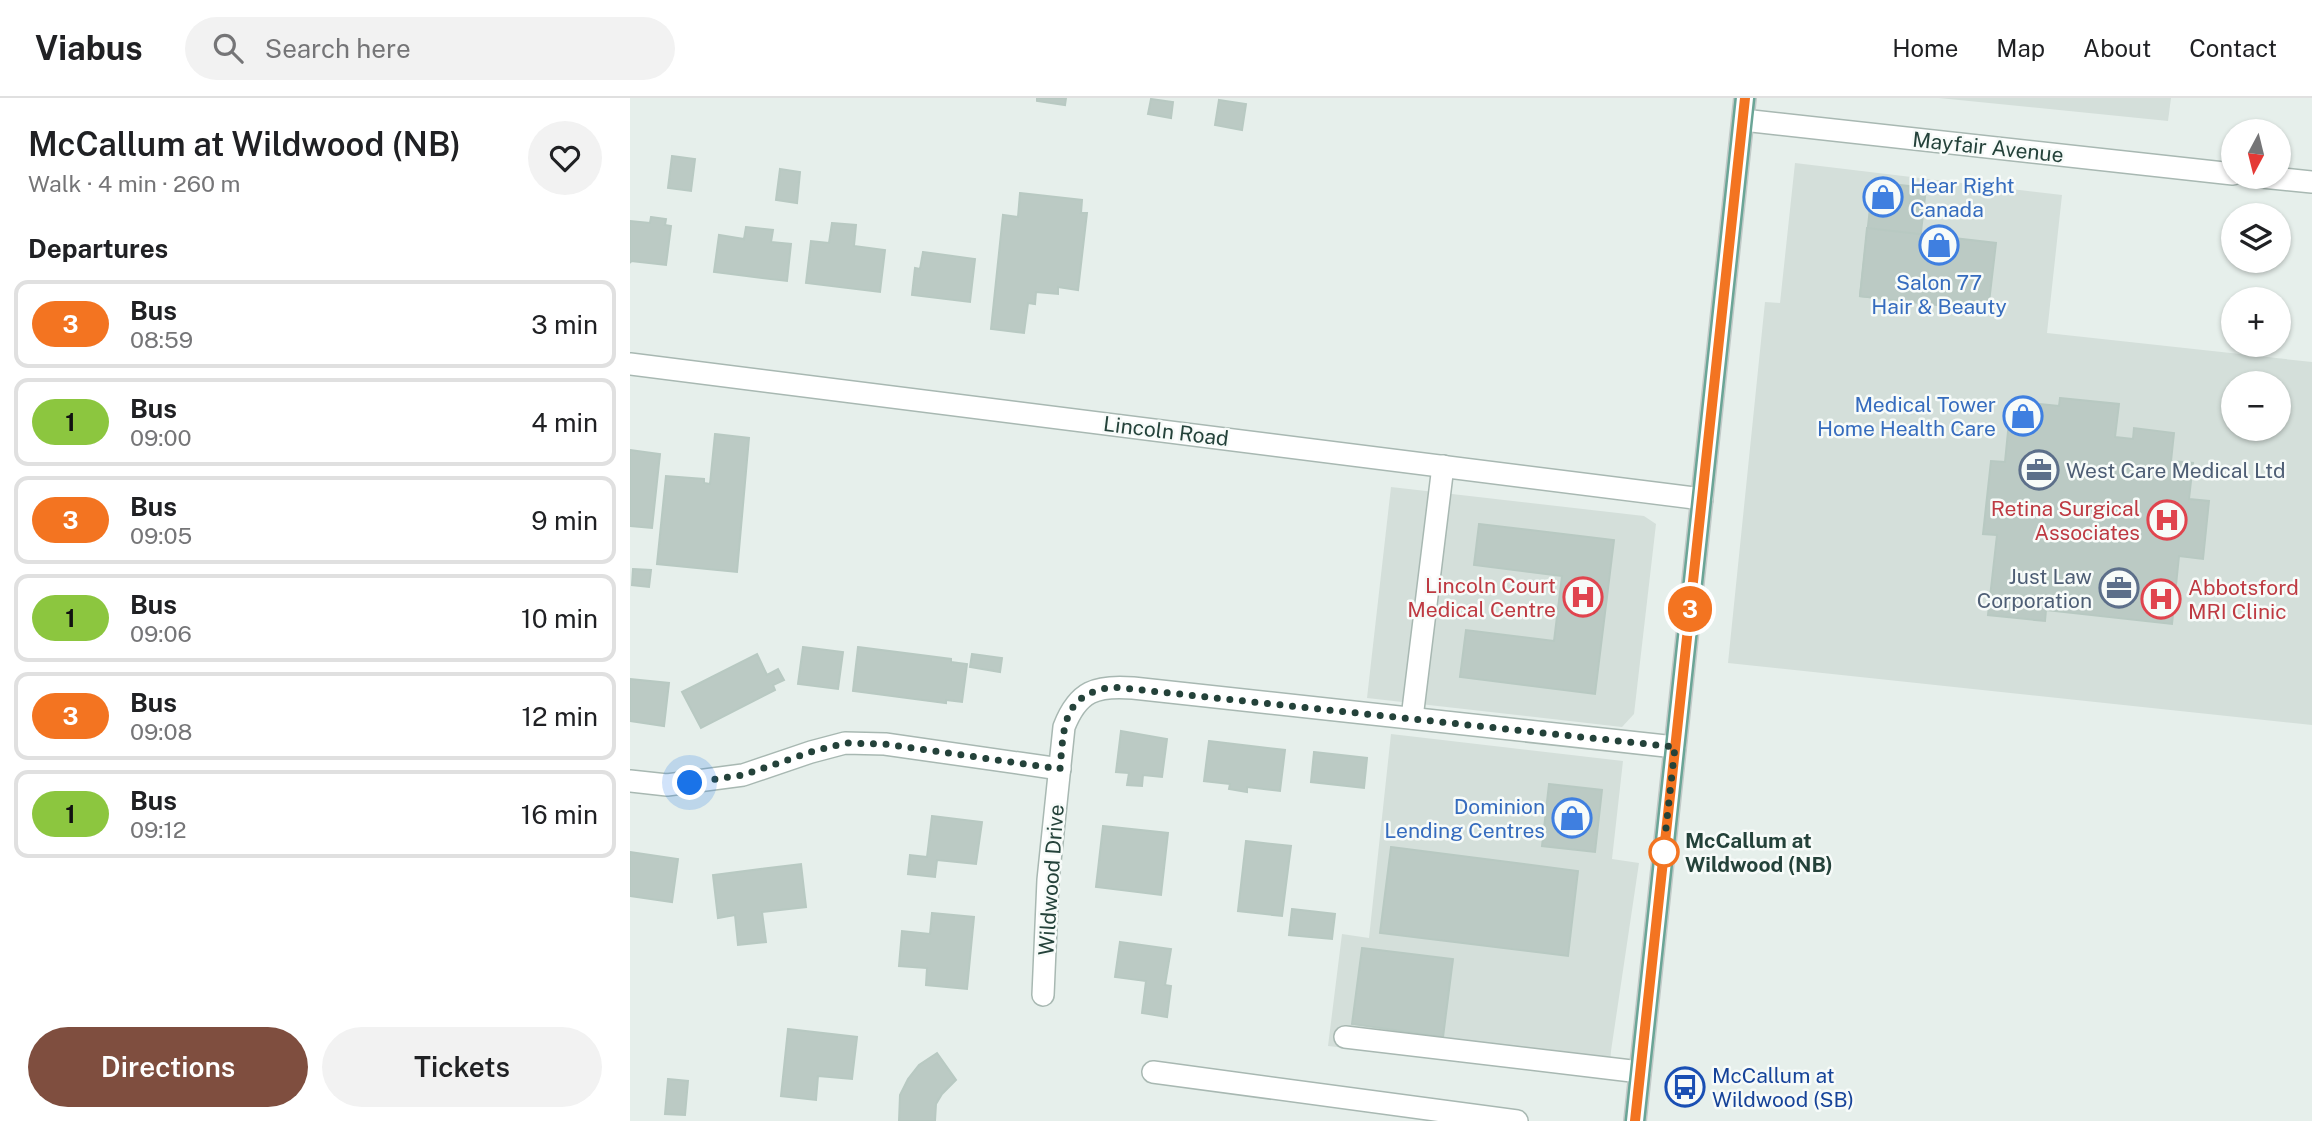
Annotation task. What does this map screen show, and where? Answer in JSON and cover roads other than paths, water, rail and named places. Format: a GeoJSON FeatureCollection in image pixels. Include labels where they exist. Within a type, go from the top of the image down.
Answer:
{"type":"FeatureCollection","features":[{"type":"Feature","properties":{"kind":"main road"},"geometry":{"type":"LineString","coordinates":[[1635,1121],[1745,98]]}},
{"type":"Feature","properties":{"kind":"street","name":"Mayfair Avenue"},"geometry":{"type":"LineString","coordinates":[[1743,120],[2221,173]]}},
{"type":"Feature","properties":{"kind":"street"},"geometry":{"type":"LineString","coordinates":[[2291,180],[2312,182]]}},
{"type":"Feature","properties":{"kind":"street","name":"Lincoln Road"},"geometry":{"type":"LineString","coordinates":[[630,364],[1702,499]]}},
{"type":"Feature","properties":{"kind":"street"},"geometry":{"type":"LineString","coordinates":[[1412,718],[1443,466]]}},
{"type":"Feature","properties":{"kind":"street","name":"Wildwood Drive"},"geometry":{"type":"LineString","coordinates":[[1043,995],[1048,880],[1064,727],[1071,709],[1086,693],[1123,687],[1675,747]]}},
{"type":"Feature","properties":{"kind":"street"},"geometry":{"type":"LineString","coordinates":[[630,781],[667,785],[723,779],[845,743],[885,744],[1060,769]]}},
{"type":"Feature","properties":{"kind":"street"},"geometry":{"type":"LineString","coordinates":[[1345,1037],[1640,1072]]}},
{"type":"Feature","properties":{"kind":"street"},"geometry":{"type":"LineString","coordinates":[[1153,1072],[1517,1121]]}},
{"type":"Feature","properties":{"kind":"place","name":"Hear Right Canada"},"geometry":{"type":"Point","coordinates":[1883,197]}},
{"type":"Feature","properties":{"kind":"place","name":"Salon 77 Hair & Beauty"},"geometry":{"type":"Point","coordinates":[1939,245]}},
{"type":"Feature","properties":{"kind":"place","name":"Medical Tower Home Health Care"},"geometry":{"type":"Point","coordinates":[2023,416]}},
{"type":"Feature","properties":{"kind":"place","name":"West Care Medical Ltd"},"geometry":{"type":"Point","coordinates":[2039,470]}},
{"type":"Feature","properties":{"kind":"place","name":"Retina Surgical Associates"},"geometry":{"type":"Point","coordinates":[2167,520]}},
{"type":"Feature","properties":{"kind":"place","name":"Just Law Corporation"},"geometry":{"type":"Point","coordinates":[2119,588]}},
{"type":"Feature","properties":{"kind":"place","name":"Lincoln Court Medical Centre"},"geometry":{"type":"Point","coordinates":[1583,597]}},
{"type":"Feature","properties":{"kind":"place","name":"Abbotsford MRI Clinic"},"geometry":{"type":"Point","coordinates":[2161,599]}},
{"type":"Feature","properties":{"kind":"place","name":"Dominion Lending Centres"},"geometry":{"type":"Point","coordinates":[1572,818]}},
{"type":"Feature","properties":{"kind":"place","name":"McCallum at Wildwood (NB)"},"geometry":{"type":"Point","coordinates":[1664,852]}},
{"type":"Feature","properties":{"kind":"place","name":"McCallum at Wildwood (SB)"},"geometry":{"type":"Point","coordinates":[1685,1087]}}]}
